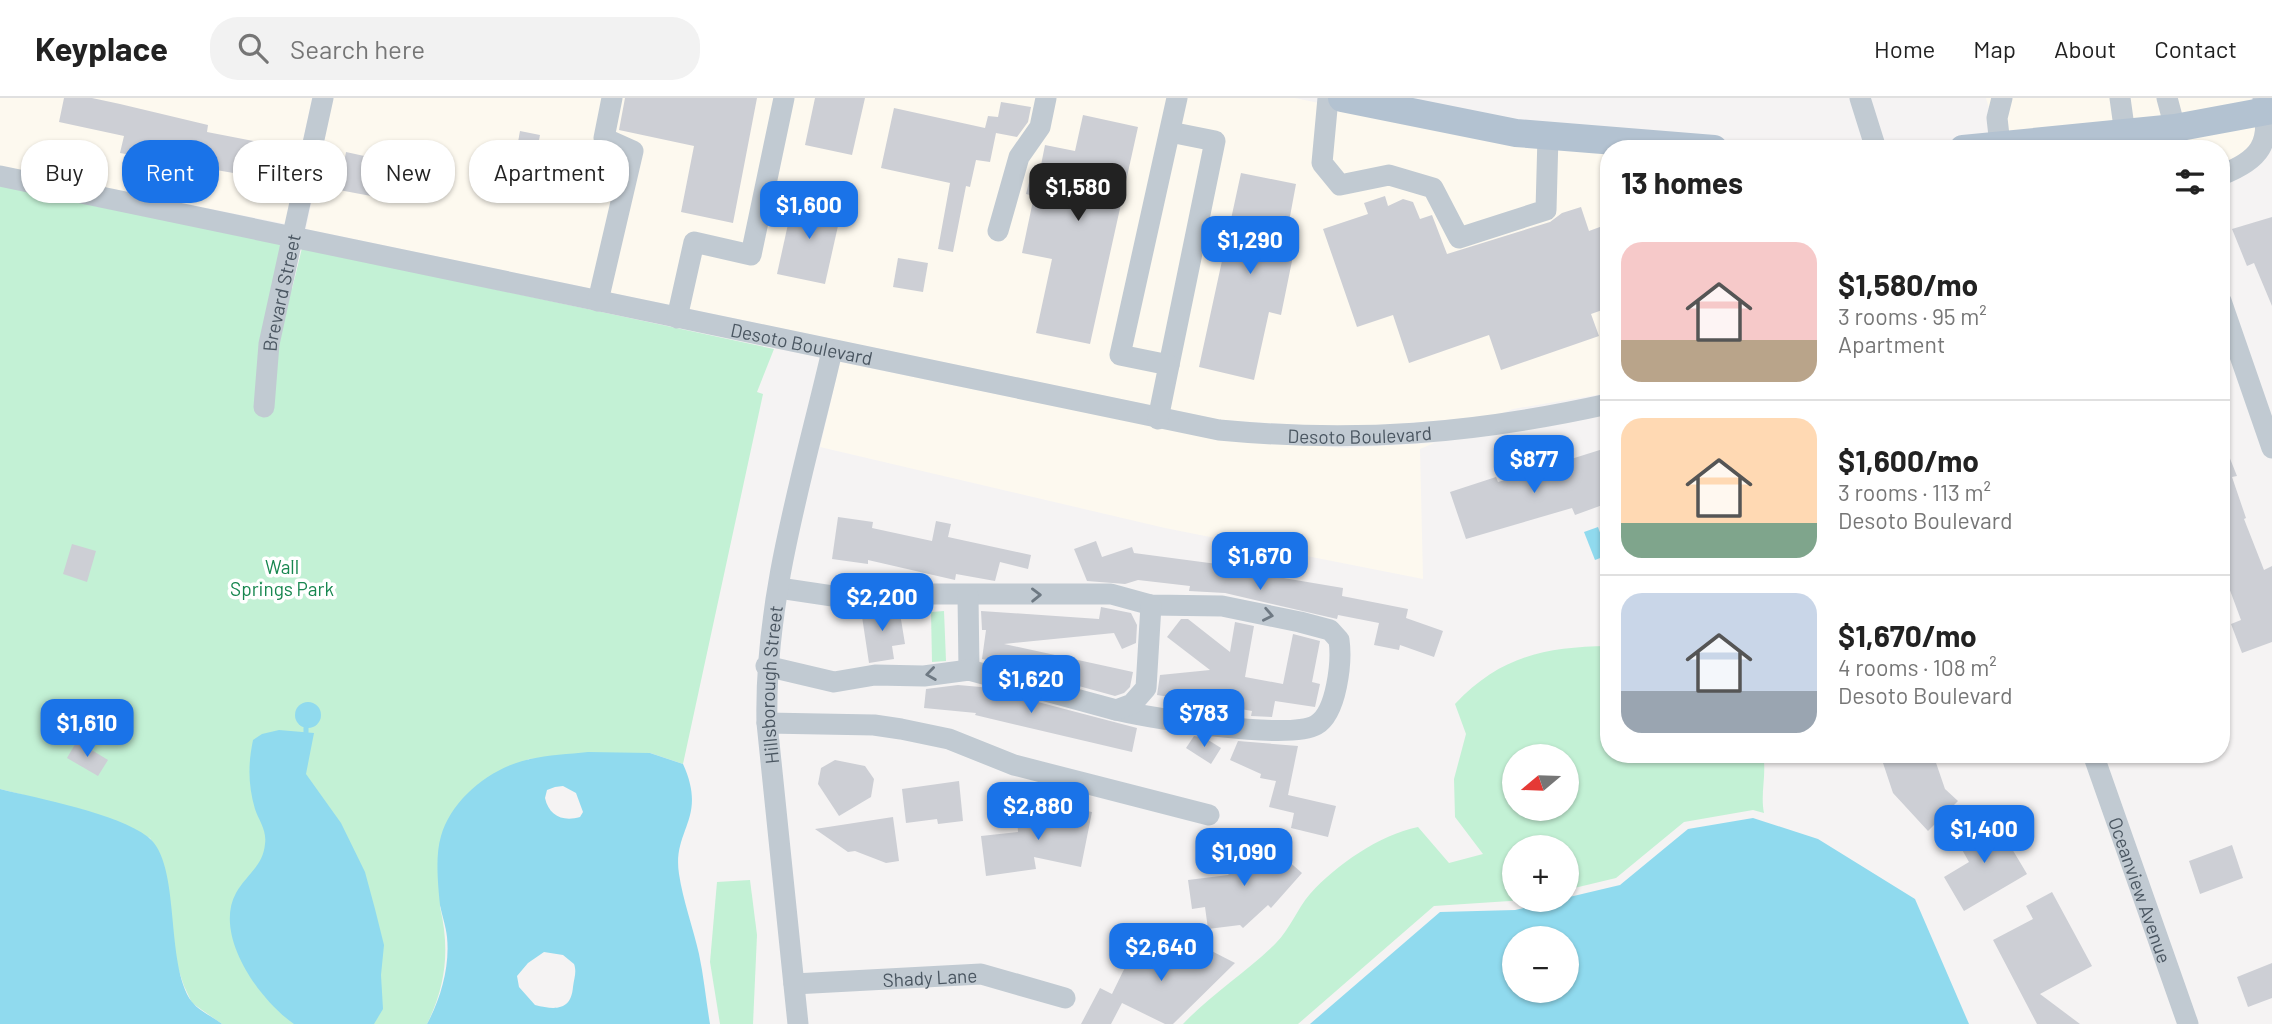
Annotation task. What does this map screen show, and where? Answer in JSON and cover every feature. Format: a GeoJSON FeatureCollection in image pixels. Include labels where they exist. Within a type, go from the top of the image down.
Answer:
{"type":"FeatureCollection","features":[{"type":"Feature","properties":{"kind":"main road"},"geometry":{"type":"LineString","coordinates":[[1342,98],[1468,124],[1600,141]]}},
{"type":"Feature","properties":{"kind":"main road"},"geometry":{"type":"LineString","coordinates":[[2057,140],[2175,128],[2267,106]]}},
{"type":"Feature","properties":{"kind":"street","name":"Brevard Street"},"geometry":{"type":"LineString","coordinates":[[264,407],[269,344],[323,98]]}},
{"type":"Feature","properties":{"kind":"street"},"geometry":{"type":"LineString","coordinates":[[598,301],[633,151],[604,138],[612,98]]}},
{"type":"Feature","properties":{"kind":"street"},"geometry":{"type":"LineString","coordinates":[[677,318],[694,242],[751,255],[784,98]]}},
{"type":"Feature","properties":{"kind":"street"},"geometry":{"type":"LineString","coordinates":[[998,231],[1019,157],[1040,127],[1046,98]]}},
{"type":"Feature","properties":{"kind":"street"},"geometry":{"type":"LineString","coordinates":[[1169,365],[1120,355],[1177,98]]}},
{"type":"Feature","properties":{"kind":"street"},"geometry":{"type":"LineString","coordinates":[[1328,98],[1322,163],[1340,185],[1388,174],[1433,188],[1459,238],[1546,210],[1548,136]]}},
{"type":"Feature","properties":{"kind":"street"},"geometry":{"type":"LineString","coordinates":[[1860,98],[1873,140]]}},
{"type":"Feature","properties":{"kind":"street"},"geometry":{"type":"LineString","coordinates":[[1999,140],[1997,118],[2002,98]]}},
{"type":"Feature","properties":{"kind":"street"},"geometry":{"type":"LineString","coordinates":[[2120,98],[2125,134]]}},
{"type":"Feature","properties":{"kind":"street"},"geometry":{"type":"LineString","coordinates":[[2167,98],[2175,128]]}},
{"type":"Feature","properties":{"kind":"street"},"geometry":{"type":"LineString","coordinates":[[2230,171],[2257,158],[2265,149],[2267,106]]}},
{"type":"Feature","properties":{"kind":"street"},"geometry":{"type":"LineString","coordinates":[[1158,419],[1215,141],[1170,132]]}},
{"type":"Feature","properties":{"kind":"street","name":"Desoto Boulevard"},"geometry":{"type":"LineString","coordinates":[[0,176],[1219,430],[1346,438],[1477,429],[1600,406]]}},
{"type":"Feature","properties":{"kind":"street"},"geometry":{"type":"LineString","coordinates":[[2230,327],[2272,448]]}},
{"type":"Feature","properties":{"kind":"street","name":"Hillsborough Street"},"geometry":{"type":"LineString","coordinates":[[798,1024],[767,723],[766,666],[779,588],[832,351]]}},
{"type":"Feature","properties":{"kind":"street"},"geometry":{"type":"LineString","coordinates":[[766,666],[834,682],[875,675],[924,676],[969,670],[1116,710],[1231,727],[1303,730],[1319,723],[1329,707],[1340,671],[1339,640],[1330,630],[1222,606],[1152,604],[1111,594],[902,594],[846,598],[779,588]]}},
{"type":"Feature","properties":{"kind":"street"},"geometry":{"type":"LineString","coordinates":[[968,596],[969,670]]}},
{"type":"Feature","properties":{"kind":"street"},"geometry":{"type":"LineString","coordinates":[[1116,710],[1141,698],[1146,688],[1152,604]]}},
{"type":"Feature","properties":{"kind":"street"},"geometry":{"type":"LineString","coordinates":[[767,723],[874,725],[949,739],[1014,765],[1209,816]]}},
{"type":"Feature","properties":{"kind":"street","name":"Oceanview Avenue"},"geometry":{"type":"LineString","coordinates":[[2097,763],[2188,1024]]}},
{"type":"Feature","properties":{"kind":"street","name":"Shady Lane"},"geometry":{"type":"LineString","coordinates":[[794,984],[981,974],[1065,998]]}},
{"type":"Feature","properties":{"kind":"shaded area"},"geometry":{"type":"Polygon","coordinates":[[[0,98],[312,98],[303,140],[233,140],[233,203],[290,203],[286,224],[182,203],[219,203],[219,140],[122,140],[122,191],[108,188],[108,140],[21,140],[21,170],[0,166],[0,98]]]}},
{"type":"Feature","properties":{"kind":"shaded area"},"geometry":{"type":"Polygon","coordinates":[[[333,98],[1295,98],[1429,126],[1600,151],[1600,394],[1513,409],[1495,416],[1347,428],[1221,420],[306,229],[311,203],[347,203],[347,140],[324,140],[333,98]]]}},
{"type":"Feature","properties":{"kind":"shaded area"},"geometry":{"type":"Polygon","coordinates":[[[1986,98],[2251,98],[2253,104],[1997,136],[1986,98]]]}},
{"type":"Feature","properties":{"kind":"shaded area"},"geometry":{"type":"Polygon","coordinates":[[[2256,123],[2256,136],[2250,151],[2230,161],[2230,140],[2133,140],[2256,123]]]}},
{"type":"Feature","properties":{"kind":"shaded area"},"geometry":{"type":"Polygon","coordinates":[[[840,362],[1216,439],[1345,448],[1434,443],[1420,449],[1423,579],[1165,528],[820,447],[840,362]]]}},
{"type":"Feature","properties":{"kind":"green space","name":"Wall Springs Park"},"geometry":{"type":"Polygon","coordinates":[[[0,186],[21,190],[21,203],[84,203],[282,243],[292,289],[302,248],[774,349],[757,392],[763,394],[683,764],[650,753],[528,759],[440,907],[445,938],[444,967],[438,996],[427,1024],[222,1024],[192,1003],[184,986],[176,962],[168,886],[161,858],[150,838],[83,810],[0,789],[0,186]]]}},
{"type":"Feature","properties":{"kind":"green space"},"geometry":{"type":"Polygon","coordinates":[[[944,611],[946,661],[932,662],[931,612],[944,611]]]}},
{"type":"Feature","properties":{"kind":"green space"},"geometry":{"type":"Polygon","coordinates":[[[1600,646],[1600,763],[1764,763],[1764,813],[1753,810],[1684,822],[1616,878],[1579,887],[1579,835],[1502,835],[1502,902],[1434,906],[1298,1024],[1183,1024],[1276,943],[1305,900],[1332,872],[1374,844],[1418,827],[1449,863],[1483,854],[1455,817],[1454,779],[1466,734],[1455,704],[1489,675],[1525,657],[1544,652],[1600,646]]]}},
{"type":"Feature","properties":{"kind":"green space"},"geometry":{"type":"Polygon","coordinates":[[[750,880],[757,935],[753,1024],[720,1024],[710,962],[717,882],[750,880]]]}},
{"type":"Feature","properties":{"kind":"water"},"geometry":{"type":"Polygon","coordinates":[[[1598,527],[1600,558],[1595,560],[1584,532],[1598,527]]]}},
{"type":"Feature","properties":{"kind":"water"},"geometry":{"type":"Polygon","coordinates":[[[308,702],[317,706],[321,715],[317,724],[308,728],[299,724],[295,715],[299,706],[308,702]]]}},
{"type":"Feature","properties":{"kind":"water"},"geometry":{"type":"Polygon","coordinates":[[[279,730],[314,733],[306,774],[341,823],[365,872],[384,945],[381,975],[383,1009],[374,1024],[294,1024],[254,983],[235,947],[230,928],[230,910],[240,886],[258,864],[265,844],[264,830],[255,809],[250,783],[253,740],[262,734],[279,730]]]}},
{"type":"Feature","properties":{"kind":"water"},"geometry":{"type":"Polygon","coordinates":[[[588,752],[650,753],[683,764],[692,798],[691,811],[680,846],[679,874],[699,954],[710,1024],[427,1024],[446,970],[447,937],[440,905],[438,852],[446,822],[475,786],[502,769],[530,759],[588,752]],[[563,786],[547,790],[545,798],[553,813],[568,819],[580,817],[583,812],[576,793],[563,786]],[[544,952],[528,963],[517,976],[519,987],[535,1005],[561,1007],[572,995],[574,964],[563,955],[544,952]]]}},
{"type":"Feature","properties":{"kind":"water"},"geometry":{"type":"Polygon","coordinates":[[[0,789],[98,814],[134,828],[148,837],[159,850],[165,868],[183,985],[195,1005],[222,1024],[0,1024],[0,789]]]}},
{"type":"Feature","properties":{"kind":"water"},"geometry":{"type":"Polygon","coordinates":[[[1753,818],[1818,839],[1915,899],[1969,1024],[1310,1024],[1440,912],[1579,912],[1579,895],[1620,885],[1688,829],[1753,818]]]}},
{"type":"Feature","properties":{"kind":"building"},"geometry":{"type":"Polygon","coordinates":[[[64,98],[92,98],[208,125],[207,132],[248,140],[233,140],[233,173],[219,170],[219,140],[123,140],[124,136],[59,122],[64,98]]]}},
{"type":"Feature","properties":{"kind":"building"},"geometry":{"type":"Polygon","coordinates":[[[625,98],[757,98],[733,223],[681,212],[694,146],[619,130],[625,98]]]}},
{"type":"Feature","properties":{"kind":"building"},"geometry":{"type":"Polygon","coordinates":[[[815,98],[865,98],[852,155],[805,145],[815,98]]]}},
{"type":"Feature","properties":{"kind":"building"},"geometry":{"type":"Polygon","coordinates":[[[1001,102],[1031,107],[1028,122],[1017,137],[996,133],[990,162],[976,160],[970,187],[966,186],[953,252],[938,249],[950,183],[881,168],[894,108],[985,128],[988,116],[998,117],[1001,102]]]}},
{"type":"Feature","properties":{"kind":"building"},"geometry":{"type":"Polygon","coordinates":[[[1083,115],[1138,127],[1090,344],[1036,333],[1052,259],[1022,253],[1034,196],[1026,194],[1030,178],[1038,180],[1045,145],[1075,151],[1083,115]]]}},
{"type":"Feature","properties":{"kind":"building"},"geometry":{"type":"Polygon","coordinates":[[[520,131],[540,135],[539,140],[518,140],[520,131]]]}},
{"type":"Feature","properties":{"kind":"building"},"geometry":{"type":"Polygon","coordinates":[[[347,152],[361,155],[361,194],[347,192],[347,152]]]}},
{"type":"Feature","properties":{"kind":"building"},"geometry":{"type":"Polygon","coordinates":[[[1241,173],[1296,184],[1283,254],[1293,256],[1281,315],[1269,312],[1254,380],[1199,367],[1241,173]]]}},
{"type":"Feature","properties":{"kind":"building"},"geometry":{"type":"Polygon","coordinates":[[[1385,196],[1388,206],[1403,199],[1413,202],[1420,219],[1432,215],[1447,254],[1550,222],[1562,213],[1581,207],[1589,231],[1600,227],[1600,311],[1591,314],[1599,336],[1501,370],[1489,335],[1409,363],[1393,315],[1357,327],[1323,229],[1368,214],[1364,203],[1385,196]]]}},
{"type":"Feature","properties":{"kind":"building"},"geometry":{"type":"Polygon","coordinates":[[[794,197],[842,208],[825,284],[777,274],[794,197]]]}},
{"type":"Feature","properties":{"kind":"building"},"geometry":{"type":"Polygon","coordinates":[[[2272,217],[2272,306],[2254,263],[2247,266],[2232,229],[2272,217]]]}},
{"type":"Feature","properties":{"kind":"building"},"geometry":{"type":"Polygon","coordinates":[[[898,258],[928,263],[923,292],[893,287],[898,258]]]}},
{"type":"Feature","properties":{"kind":"building"},"geometry":{"type":"Polygon","coordinates":[[[1600,450],[1600,506],[1575,515],[1572,508],[1466,539],[1450,492],[1496,477],[1498,482],[1600,450]]]}},
{"type":"Feature","properties":{"kind":"building"},"geometry":{"type":"Polygon","coordinates":[[[2230,458],[2237,476],[2232,477],[2246,518],[2244,519],[2264,570],[2272,566],[2272,642],[2242,653],[2231,624],[2241,620],[2230,590],[2230,458]]]}},
{"type":"Feature","properties":{"kind":"building"},"geometry":{"type":"Polygon","coordinates":[[[838,517],[873,522],[872,528],[932,541],[936,521],[951,524],[948,537],[1031,555],[1028,569],[1000,562],[995,581],[956,574],[955,580],[868,560],[868,564],[832,559],[838,517]]]}},
{"type":"Feature","properties":{"kind":"building"},"geometry":{"type":"Polygon","coordinates":[[[1096,541],[1102,557],[1132,547],[1134,553],[1217,564],[1253,577],[1254,573],[1343,588],[1342,596],[1408,609],[1406,618],[1443,631],[1434,657],[1400,645],[1399,650],[1374,645],[1379,623],[1338,615],[1337,619],[1225,593],[1189,591],[1190,586],[1138,580],[1125,584],[1087,581],[1074,549],[1096,541]]]}},
{"type":"Feature","properties":{"kind":"building"},"geometry":{"type":"Polygon","coordinates":[[[72,544],[96,551],[87,582],[63,574],[72,544]]]}},
{"type":"Feature","properties":{"kind":"building"},"geometry":{"type":"Polygon","coordinates":[[[899,607],[905,644],[892,646],[894,659],[869,663],[861,610],[899,607]]]}},
{"type":"Feature","properties":{"kind":"building"},"geometry":{"type":"Polygon","coordinates":[[[1101,607],[1131,613],[1137,625],[1136,643],[1122,649],[1114,633],[1004,644],[1133,672],[1130,687],[1124,693],[1115,696],[1075,685],[1076,680],[982,659],[986,630],[982,630],[981,611],[1099,619],[1101,607]]]}},
{"type":"Feature","properties":{"kind":"building"},"geometry":{"type":"Polygon","coordinates":[[[1181,619],[1188,619],[1230,652],[1235,622],[1254,626],[1245,677],[1283,684],[1293,634],[1320,641],[1312,682],[1320,684],[1315,707],[1275,701],[1272,717],[1251,716],[1252,711],[1212,704],[1214,694],[1176,698],[1157,695],[1160,675],[1210,670],[1167,637],[1181,619]]]}},
{"type":"Feature","properties":{"kind":"building"},"geometry":{"type":"Polygon","coordinates":[[[958,685],[981,687],[1137,728],[1132,752],[975,715],[976,713],[924,708],[926,689],[958,685]]]}},
{"type":"Feature","properties":{"kind":"building"},"geometry":{"type":"Polygon","coordinates":[[[1194,736],[1205,738],[1221,748],[1211,764],[1186,748],[1194,736]]]}},
{"type":"Feature","properties":{"kind":"building"},"geometry":{"type":"Polygon","coordinates":[[[77,741],[108,760],[98,776],[67,758],[77,741]]]}},
{"type":"Feature","properties":{"kind":"building"},"geometry":{"type":"Polygon","coordinates":[[[1238,741],[1298,746],[1288,795],[1336,806],[1328,837],[1291,828],[1294,813],[1269,807],[1276,781],[1260,778],[1261,774],[1230,760],[1238,741]]]}},
{"type":"Feature","properties":{"kind":"building"},"geometry":{"type":"Polygon","coordinates":[[[835,760],[865,766],[874,779],[871,797],[839,816],[818,784],[821,768],[835,760]]]}},
{"type":"Feature","properties":{"kind":"building"},"geometry":{"type":"Polygon","coordinates":[[[1883,763],[1936,763],[1945,789],[1958,801],[1928,831],[1893,793],[1883,763]]]}},
{"type":"Feature","properties":{"kind":"building"},"geometry":{"type":"Polygon","coordinates":[[[959,781],[963,821],[938,824],[937,819],[906,823],[902,789],[959,781]]]}},
{"type":"Feature","properties":{"kind":"building"},"geometry":{"type":"Polygon","coordinates":[[[1063,806],[1092,812],[1081,867],[1034,857],[1036,869],[986,876],[981,836],[1018,832],[1017,818],[1062,813],[1063,806]]]}},
{"type":"Feature","properties":{"kind":"building"},"geometry":{"type":"Polygon","coordinates":[[[893,817],[899,861],[886,863],[855,851],[848,852],[815,829],[893,817]]]}},
{"type":"Feature","properties":{"kind":"building"},"geometry":{"type":"Polygon","coordinates":[[[1993,817],[2027,874],[1964,911],[1944,877],[1969,862],[1956,839],[1993,817]]]}},
{"type":"Feature","properties":{"kind":"building"},"geometry":{"type":"Polygon","coordinates":[[[1262,838],[1302,873],[1271,908],[1268,905],[1243,928],[1240,925],[1208,929],[1205,907],[1192,909],[1188,880],[1228,875],[1262,838]]]}},
{"type":"Feature","properties":{"kind":"building"},"geometry":{"type":"Polygon","coordinates":[[[2232,845],[2243,878],[2200,894],[2189,861],[2232,845]]]}},
{"type":"Feature","properties":{"kind":"building"},"geometry":{"type":"Polygon","coordinates":[[[2052,892],[2092,966],[2040,994],[2080,1024],[2037,1024],[1993,940],[2033,919],[2026,906],[2052,892]]]}},
{"type":"Feature","properties":{"kind":"building"},"geometry":{"type":"Polygon","coordinates":[[[1150,936],[1178,950],[1196,943],[1235,963],[1173,1024],[1165,1024],[1122,1003],[1111,1024],[1081,1024],[1100,988],[1112,994],[1130,957],[1138,961],[1150,936]]]}},
{"type":"Feature","properties":{"kind":"building"},"geometry":{"type":"Polygon","coordinates":[[[2272,963],[2272,998],[2248,1007],[2237,977],[2272,963]]]}}]}
